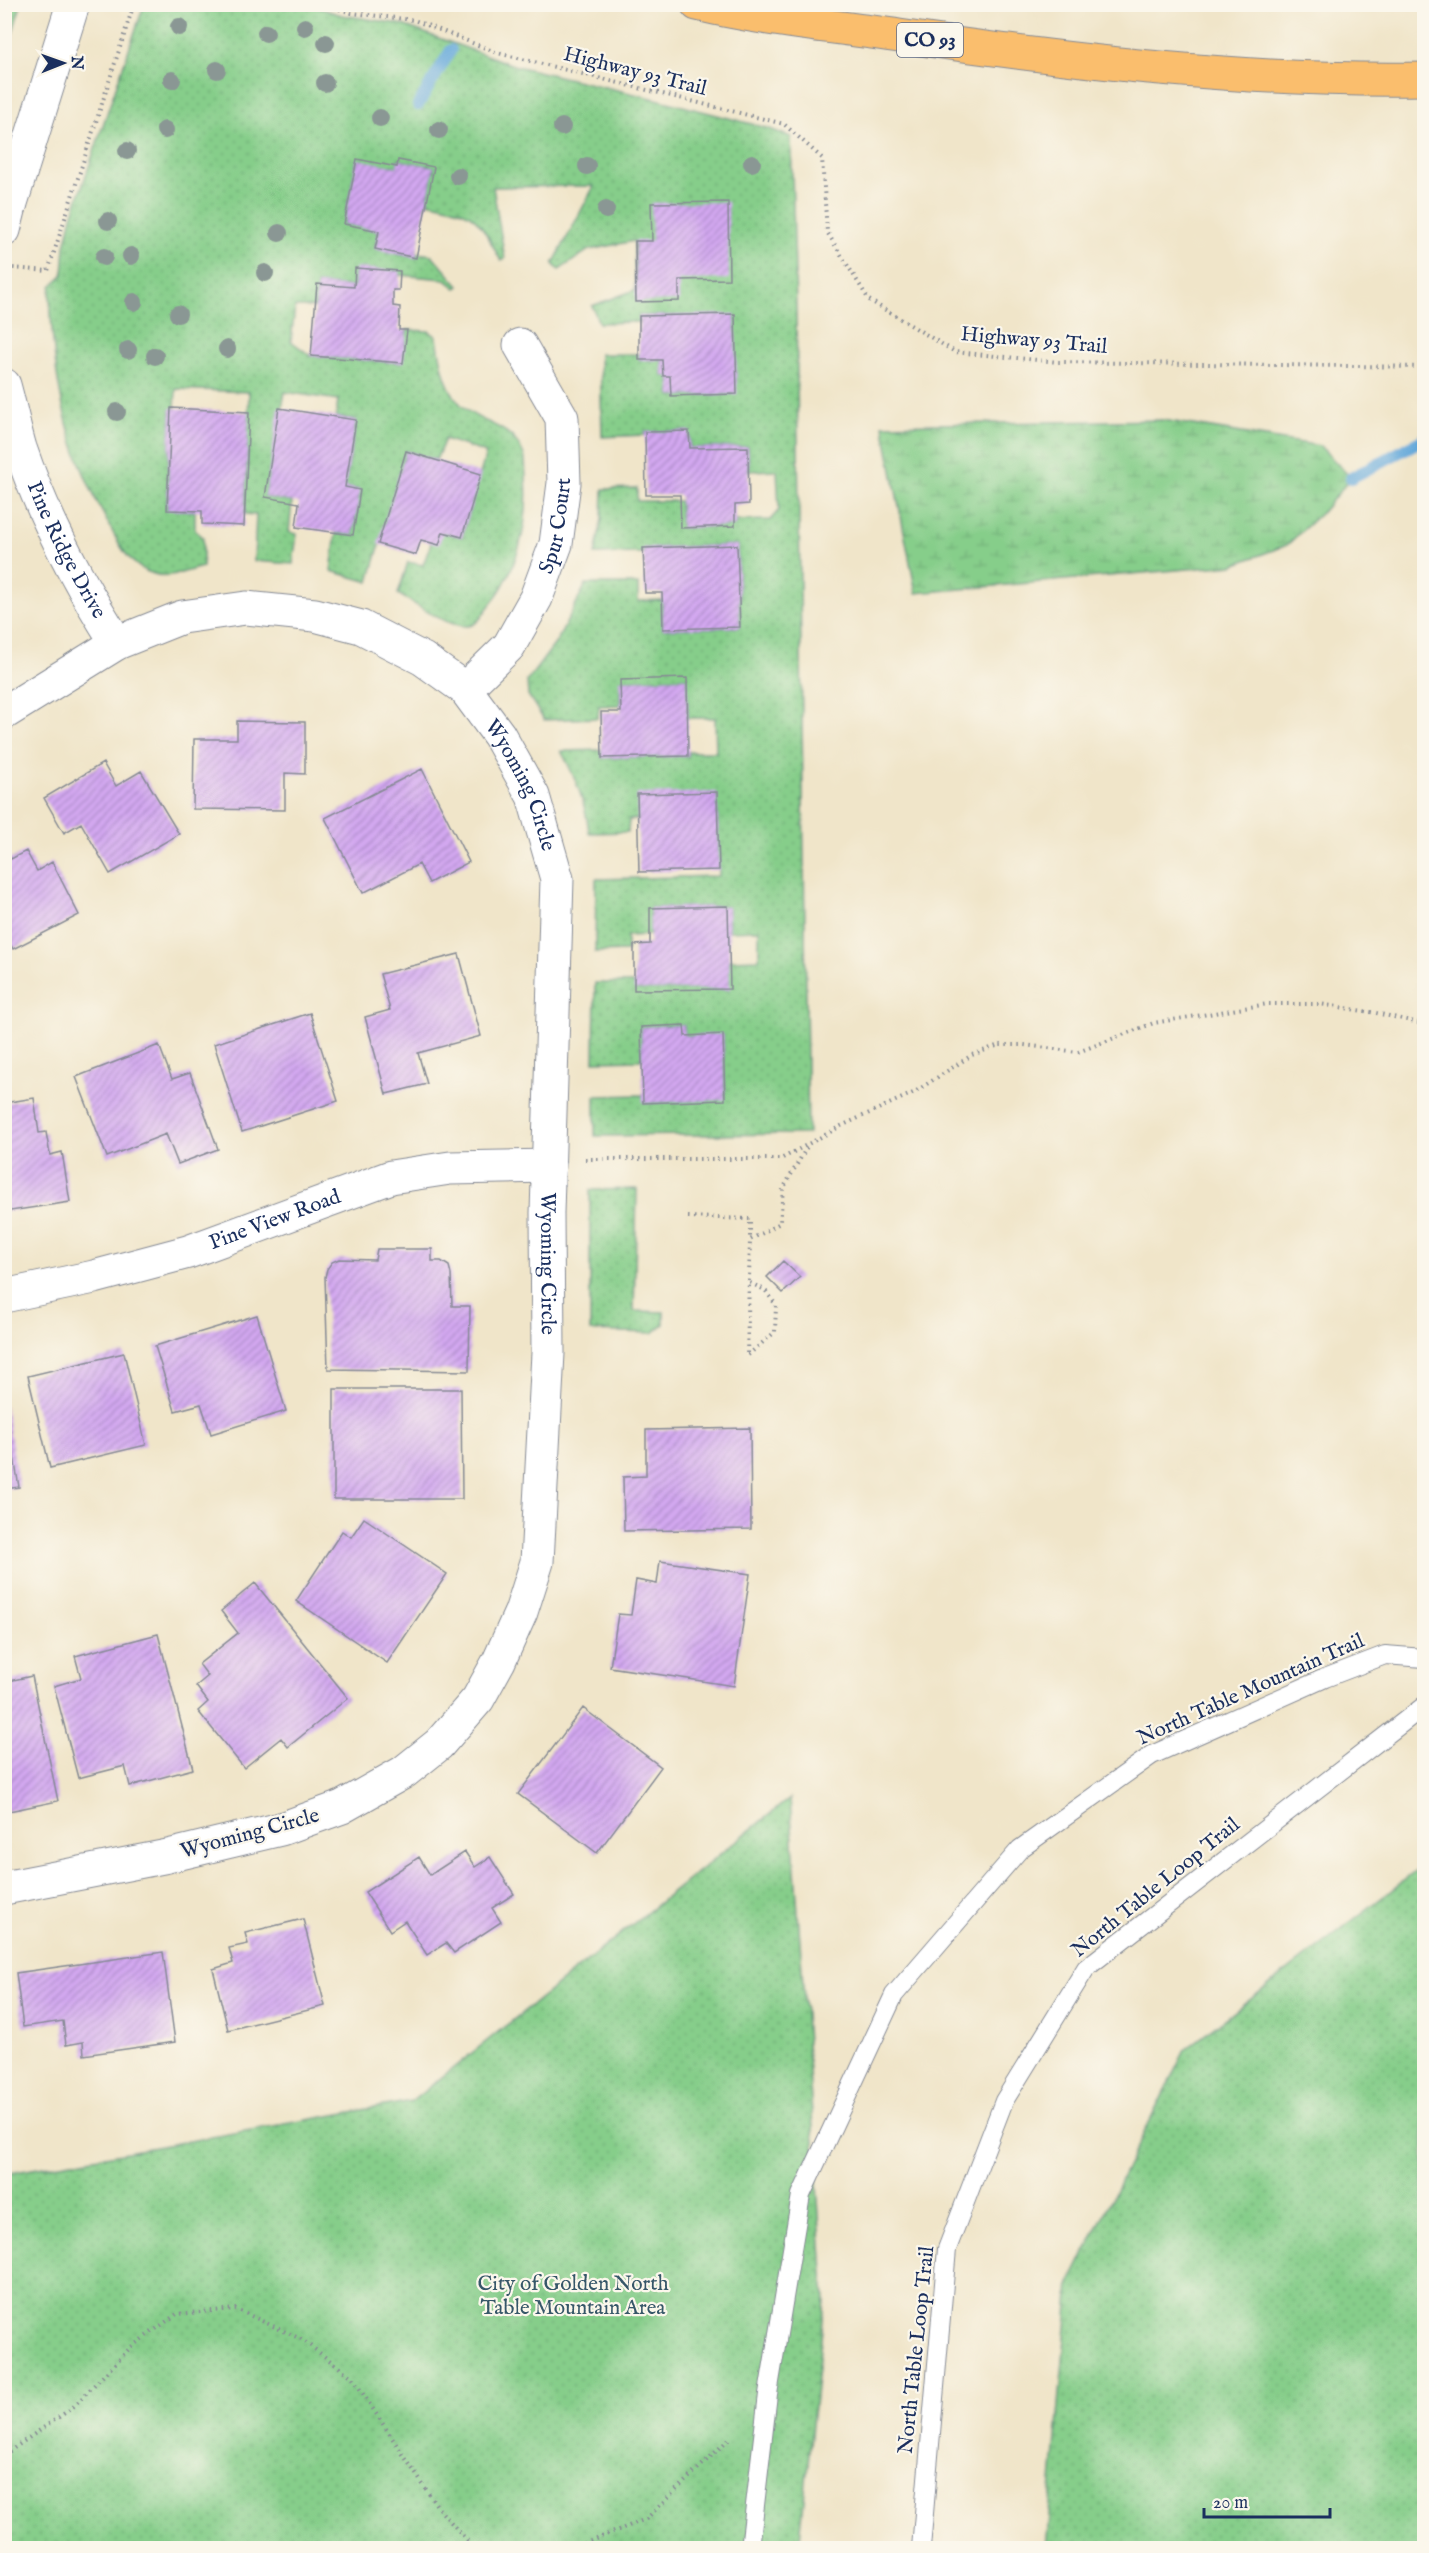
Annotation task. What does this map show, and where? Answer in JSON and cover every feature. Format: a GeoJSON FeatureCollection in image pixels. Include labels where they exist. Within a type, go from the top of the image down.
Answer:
{"type":"FeatureCollection","features":[{"type":"Feature","properties":{"kind":"highway","name":"CO 93"},"geometry":{"type":"LineString","coordinates":[[697,4],[968,46],[1164,67],[1314,77],[1425,79]]}},
{"type":"Feature","properties":{"kind":"street"},"geometry":{"type":"LineString","coordinates":[[6,214],[73,4]]}},
{"type":"Feature","properties":{"kind":"street","name":"Spur Court"},"geometry":{"type":"LineString","coordinates":[[465,689],[509,646],[536,598],[556,544],[564,483],[562,418],[520,345]]}},
{"type":"Feature","properties":{"kind":"street","name":"Pine Ridge Drive"},"geometry":{"type":"LineString","coordinates":[[4,385],[20,447],[47,516],[90,600],[117,643]]}},
{"type":"Feature","properties":{"kind":"street","name":"Wyoming Circle"},"geometry":{"type":"LineString","coordinates":[[4,713],[117,643],[182,617],[246,608],[315,615],[362,627],[423,659],[465,689],[499,735],[533,796],[557,879],[547,1212],[548,1353],[537,1562],[521,1612],[499,1661],[478,1699],[439,1744],[404,1773],[342,1807],[270,1832],[57,1879],[4,1888]]}},
{"type":"Feature","properties":{"kind":"street","name":"Pine View Road"},"geometry":{"type":"LineString","coordinates":[[4,1296],[94,1277],[188,1252],[391,1177],[450,1168],[549,1166]]}},
{"type":"Feature","properties":{"kind":"lane","name":"North Table Mountain Trail"},"geometry":{"type":"LineString","coordinates":[[750,2548],[768,2394],[801,2195],[894,1995],[1020,1849],[1152,1755],[1325,1678],[1385,1655],[1425,1658]]}},
{"type":"Feature","properties":{"kind":"lane","name":"North Table Loop Trail"},"geometry":{"type":"LineString","coordinates":[[921,2548],[947,2248],[1004,2101],[1086,1968],[1425,1706]]}},
{"type":"Feature","properties":{"kind":"path"},"geometry":{"type":"LineString","coordinates":[[4,267],[48,271],[134,4]]}},
{"type":"Feature","properties":{"kind":"path","name":"Highway 93 Trail"},"geometry":{"type":"LineString","coordinates":[[322,4],[352,14],[414,20],[498,53],[784,124],[822,158],[826,232],[870,300],[955,352],[1058,362],[1425,368]]}},
{"type":"Feature","properties":{"kind":"path"},"geometry":{"type":"LineString","coordinates":[[549,1166],[585,1159],[782,1159],[913,1093],[972,1055],[999,1045],[1024,1045],[1078,1052],[1154,1023],[1268,1004],[1320,1004],[1425,1024]]}},
{"type":"Feature","properties":{"kind":"path"},"geometry":{"type":"LineString","coordinates":[[750,1240],[780,1224],[783,1189],[808,1145]]}},
{"type":"Feature","properties":{"kind":"path"},"geometry":{"type":"LineString","coordinates":[[688,1216],[750,1219],[747,1356],[775,1332],[776,1305],[765,1290],[750,1282]]}},
{"type":"Feature","properties":{"kind":"path"},"geometry":{"type":"LineString","coordinates":[[4,2455],[72,2408],[131,2347],[177,2314],[236,2309],[301,2339],[352,2377],[439,2509],[474,2548]]}},
{"type":"Feature","properties":{"kind":"path"},"geometry":{"type":"LineString","coordinates":[[573,2548],[646,2518],[733,2435],[768,2394]]}},
{"type":"Feature","properties":{"kind":"green space"},"geometry":{"type":"Polygon","coordinates":[[[4,5],[21,5],[5,57],[4,5]]]}},
{"type":"Feature","properties":{"kind":"green space"},"geometry":{"type":"Polygon","coordinates":[[[144,5],[310,5],[342,15],[400,24],[516,66],[660,100],[767,128],[791,137],[796,306],[808,1134],[595,1136],[595,1096],[643,1095],[644,1103],[725,1099],[723,1035],[685,1036],[684,1025],[641,1027],[642,1060],[594,1061],[595,983],[634,983],[635,990],[729,989],[729,960],[759,959],[759,930],[729,931],[728,906],[650,908],[650,935],[627,936],[627,951],[595,952],[596,879],[719,876],[717,793],[629,820],[628,832],[589,833],[579,791],[561,751],[602,750],[602,758],[688,756],[688,752],[716,752],[715,718],[688,718],[687,678],[620,680],[620,705],[599,706],[598,718],[544,720],[528,695],[527,681],[557,641],[586,584],[638,584],[638,601],[662,600],[663,629],[740,627],[737,545],[644,548],[643,553],[595,554],[602,519],[603,489],[637,488],[637,501],[680,501],[681,528],[735,526],[735,521],[770,520],[779,510],[777,470],[749,471],[748,447],[690,448],[689,431],[645,432],[645,435],[602,437],[600,354],[639,354],[640,360],[662,360],[663,376],[670,376],[671,396],[736,394],[735,315],[639,316],[639,322],[599,323],[592,306],[635,290],[634,241],[589,250],[559,270],[553,264],[594,186],[493,187],[505,259],[501,261],[474,218],[457,209],[427,202],[434,167],[398,160],[397,167],[357,160],[344,224],[379,231],[375,249],[416,258],[417,253],[432,255],[459,286],[456,288],[444,279],[400,275],[399,271],[356,269],[354,287],[317,284],[315,307],[295,307],[291,341],[311,356],[402,363],[407,330],[429,331],[437,337],[445,377],[454,396],[468,411],[507,432],[519,445],[524,455],[526,513],[514,564],[506,580],[481,617],[468,626],[460,626],[442,619],[398,594],[408,562],[423,565],[431,543],[443,532],[462,537],[486,453],[445,439],[436,460],[406,451],[369,582],[331,571],[336,533],[353,535],[360,490],[345,487],[356,420],[336,417],[338,400],[285,392],[265,497],[292,502],[289,532],[297,534],[293,564],[254,561],[256,515],[245,514],[249,392],[176,389],[175,408],[171,409],[167,509],[195,511],[195,530],[203,537],[203,567],[166,575],[146,571],[132,561],[117,541],[94,497],[72,441],[64,413],[54,356],[50,293],[51,286],[63,275],[65,246],[72,216],[144,5]]]}},
{"type":"Feature","properties":{"kind":"green space"},"geometry":{"type":"Polygon","coordinates":[[[1163,420],[1320,446],[1351,478],[1324,510],[1287,545],[1233,565],[916,593],[883,425],[1163,420]]]}},
{"type":"Feature","properties":{"kind":"green space"},"geometry":{"type":"Polygon","coordinates":[[[637,1189],[634,1311],[664,1312],[664,1324],[653,1333],[590,1331],[590,1190],[637,1189]]]}},
{"type":"Feature","properties":{"kind":"green space","name":"City of Golden North Table Mountain Area"},"geometry":{"type":"Polygon","coordinates":[[[790,1798],[825,2301],[799,2548],[5,2548],[5,2174],[412,2101],[790,1798]]]}},
{"type":"Feature","properties":{"kind":"green space"},"geometry":{"type":"Polygon","coordinates":[[[1424,1865],[1424,2548],[1046,2548],[1070,2283],[1185,2050],[1424,1865]]]}},
{"type":"Feature","properties":{"kind":"building"},"geometry":{"type":"Polygon","coordinates":[[[357,159],[397,167],[398,160],[434,167],[416,258],[375,249],[379,231],[344,224],[357,159]]]}},
{"type":"Feature","properties":{"kind":"building"},"geometry":{"type":"Polygon","coordinates":[[[728,202],[729,279],[679,280],[679,301],[636,302],[635,241],[652,241],[651,203],[728,202]]]}},
{"type":"Feature","properties":{"kind":"building"},"geometry":{"type":"Polygon","coordinates":[[[355,268],[400,271],[399,290],[393,290],[393,306],[400,307],[399,330],[407,330],[403,363],[311,356],[317,284],[354,287],[355,268]]]}},
{"type":"Feature","properties":{"kind":"building"},"geometry":{"type":"Polygon","coordinates":[[[735,314],[737,394],[671,396],[670,376],[663,376],[662,360],[639,360],[639,316],[735,314]]]}},
{"type":"Feature","properties":{"kind":"building"},"geometry":{"type":"Polygon","coordinates":[[[171,408],[249,412],[244,526],[202,524],[202,511],[167,510],[171,408]]]}},
{"type":"Feature","properties":{"kind":"building"},"geometry":{"type":"Polygon","coordinates":[[[279,408],[356,420],[345,487],[360,490],[353,535],[296,527],[299,503],[265,497],[279,408]]]}},
{"type":"Feature","properties":{"kind":"building"},"geometry":{"type":"Polygon","coordinates":[[[689,431],[690,448],[748,447],[749,504],[735,505],[735,526],[681,528],[680,495],[646,495],[645,432],[689,431]]]}},
{"type":"Feature","properties":{"kind":"building"},"geometry":{"type":"Polygon","coordinates":[[[406,451],[481,474],[462,537],[443,532],[439,545],[421,540],[416,555],[378,544],[406,451]]]}},
{"type":"Feature","properties":{"kind":"building"},"geometry":{"type":"Polygon","coordinates":[[[737,545],[740,627],[663,629],[662,593],[645,593],[643,548],[737,545]]]}},
{"type":"Feature","properties":{"kind":"building"},"geometry":{"type":"Polygon","coordinates":[[[687,678],[688,756],[602,758],[601,712],[621,712],[620,680],[687,678]]]}},
{"type":"Feature","properties":{"kind":"building"},"geometry":{"type":"Polygon","coordinates":[[[237,721],[305,722],[305,774],[285,773],[285,810],[193,809],[194,739],[237,739],[237,721]]]}},
{"type":"Feature","properties":{"kind":"building"},"geometry":{"type":"Polygon","coordinates":[[[103,763],[116,786],[141,771],[179,834],[110,874],[81,823],[64,833],[44,798],[103,763]]]}},
{"type":"Feature","properties":{"kind":"building"},"geometry":{"type":"Polygon","coordinates":[[[422,769],[469,862],[429,883],[419,864],[363,893],[325,818],[422,769]]]}},
{"type":"Feature","properties":{"kind":"building"},"geometry":{"type":"Polygon","coordinates":[[[717,792],[719,870],[639,872],[637,794],[717,792]]]}},
{"type":"Feature","properties":{"kind":"building"},"geometry":{"type":"Polygon","coordinates":[[[4,847],[11,859],[26,851],[37,871],[52,862],[79,915],[13,949],[4,933],[4,847]]]}},
{"type":"Feature","properties":{"kind":"building"},"geometry":{"type":"Polygon","coordinates":[[[728,906],[730,989],[634,990],[634,945],[650,944],[650,908],[728,906]]]}},
{"type":"Feature","properties":{"kind":"building"},"geometry":{"type":"Polygon","coordinates":[[[459,954],[481,1036],[418,1053],[427,1084],[386,1094],[365,1017],[390,1010],[380,974],[459,954]]]}},
{"type":"Feature","properties":{"kind":"building"},"geometry":{"type":"Polygon","coordinates":[[[310,1013],[338,1101],[242,1132],[214,1044],[310,1013]]]}},
{"type":"Feature","properties":{"kind":"building"},"geometry":{"type":"Polygon","coordinates":[[[684,1025],[685,1036],[723,1034],[725,1100],[643,1103],[641,1027],[684,1025]]]}},
{"type":"Feature","properties":{"kind":"building"},"geometry":{"type":"Polygon","coordinates":[[[159,1045],[172,1079],[190,1073],[218,1149],[178,1164],[166,1134],[107,1157],[76,1077],[159,1045]]]}},
{"type":"Feature","properties":{"kind":"building"},"geometry":{"type":"Polygon","coordinates":[[[34,1098],[39,1133],[46,1132],[50,1155],[62,1152],[70,1202],[4,1212],[4,1103],[34,1098]]]}},
{"type":"Feature","properties":{"kind":"building"},"geometry":{"type":"Polygon","coordinates":[[[377,1249],[432,1249],[432,1261],[441,1261],[449,1266],[452,1306],[470,1306],[469,1371],[328,1369],[325,1277],[327,1269],[332,1262],[339,1259],[375,1260],[377,1249]]]}},
{"type":"Feature","properties":{"kind":"building"},"geometry":{"type":"Polygon","coordinates":[[[783,1261],[800,1277],[783,1293],[767,1277],[783,1261]]]}},
{"type":"Feature","properties":{"kind":"building"},"geometry":{"type":"Polygon","coordinates":[[[257,1315],[286,1411],[211,1434],[201,1404],[175,1411],[155,1346],[257,1315]]]}},
{"type":"Feature","properties":{"kind":"building"},"geometry":{"type":"Polygon","coordinates":[[[124,1353],[146,1445],[50,1468],[28,1376],[124,1353]]]}},
{"type":"Feature","properties":{"kind":"building"},"geometry":{"type":"Polygon","coordinates":[[[334,1389],[461,1389],[462,1499],[334,1499],[334,1389]]]}},
{"type":"Feature","properties":{"kind":"building"},"geometry":{"type":"Polygon","coordinates":[[[5,1404],[19,1487],[5,1489],[5,1404]]]}},
{"type":"Feature","properties":{"kind":"building"},"geometry":{"type":"Polygon","coordinates":[[[750,1428],[751,1529],[624,1531],[623,1477],[646,1476],[646,1430],[750,1428]]]}},
{"type":"Feature","properties":{"kind":"building"},"geometry":{"type":"Polygon","coordinates":[[[364,1518],[447,1574],[387,1663],[296,1601],[342,1531],[351,1537],[364,1518]]]}},
{"type":"Feature","properties":{"kind":"building"},"geometry":{"type":"Polygon","coordinates":[[[660,1561],[750,1574],[734,1686],[610,1667],[618,1614],[631,1615],[636,1580],[657,1584],[660,1561]]]}},
{"type":"Feature","properties":{"kind":"building"},"geometry":{"type":"Polygon","coordinates":[[[255,1583],[348,1698],[288,1747],[281,1738],[244,1768],[198,1711],[208,1702],[196,1686],[208,1676],[199,1664],[238,1633],[221,1611],[255,1583]]]}},
{"type":"Feature","properties":{"kind":"building"},"geometry":{"type":"Polygon","coordinates":[[[158,1634],[193,1769],[130,1786],[125,1766],[78,1778],[54,1686],[81,1678],[75,1656],[158,1634]]]}},
{"type":"Feature","properties":{"kind":"building"},"geometry":{"type":"Polygon","coordinates":[[[32,1676],[58,1801],[4,1812],[4,1682],[32,1676]]]}},
{"type":"Feature","properties":{"kind":"building"},"geometry":{"type":"Polygon","coordinates":[[[583,1708],[661,1767],[597,1853],[518,1794],[583,1708]]]}},
{"type":"Feature","properties":{"kind":"building"},"geometry":{"type":"Polygon","coordinates":[[[465,1852],[475,1867],[490,1857],[514,1894],[492,1908],[501,1922],[454,1953],[446,1943],[427,1955],[405,1921],[390,1931],[365,1892],[419,1857],[430,1875],[465,1852]]]}},
{"type":"Feature","properties":{"kind":"building"},"geometry":{"type":"Polygon","coordinates":[[[303,1919],[325,2006],[228,2030],[213,1969],[233,1963],[229,1948],[248,1944],[245,1933],[303,1919]]]}},
{"type":"Feature","properties":{"kind":"building"},"geometry":{"type":"Polygon","coordinates":[[[163,1952],[175,2042],[84,2055],[83,2042],[66,2045],[63,2021],[23,2027],[16,1973],[163,1952]]]}},
{"type":"Feature","properties":{"kind":"waterway"},"geometry":{"type":"LineString","coordinates":[[418,105],[451,50]]}},
{"type":"Feature","properties":{"kind":"waterway"},"geometry":{"type":"LineString","coordinates":[[1351,478],[1424,439]]}}]}
